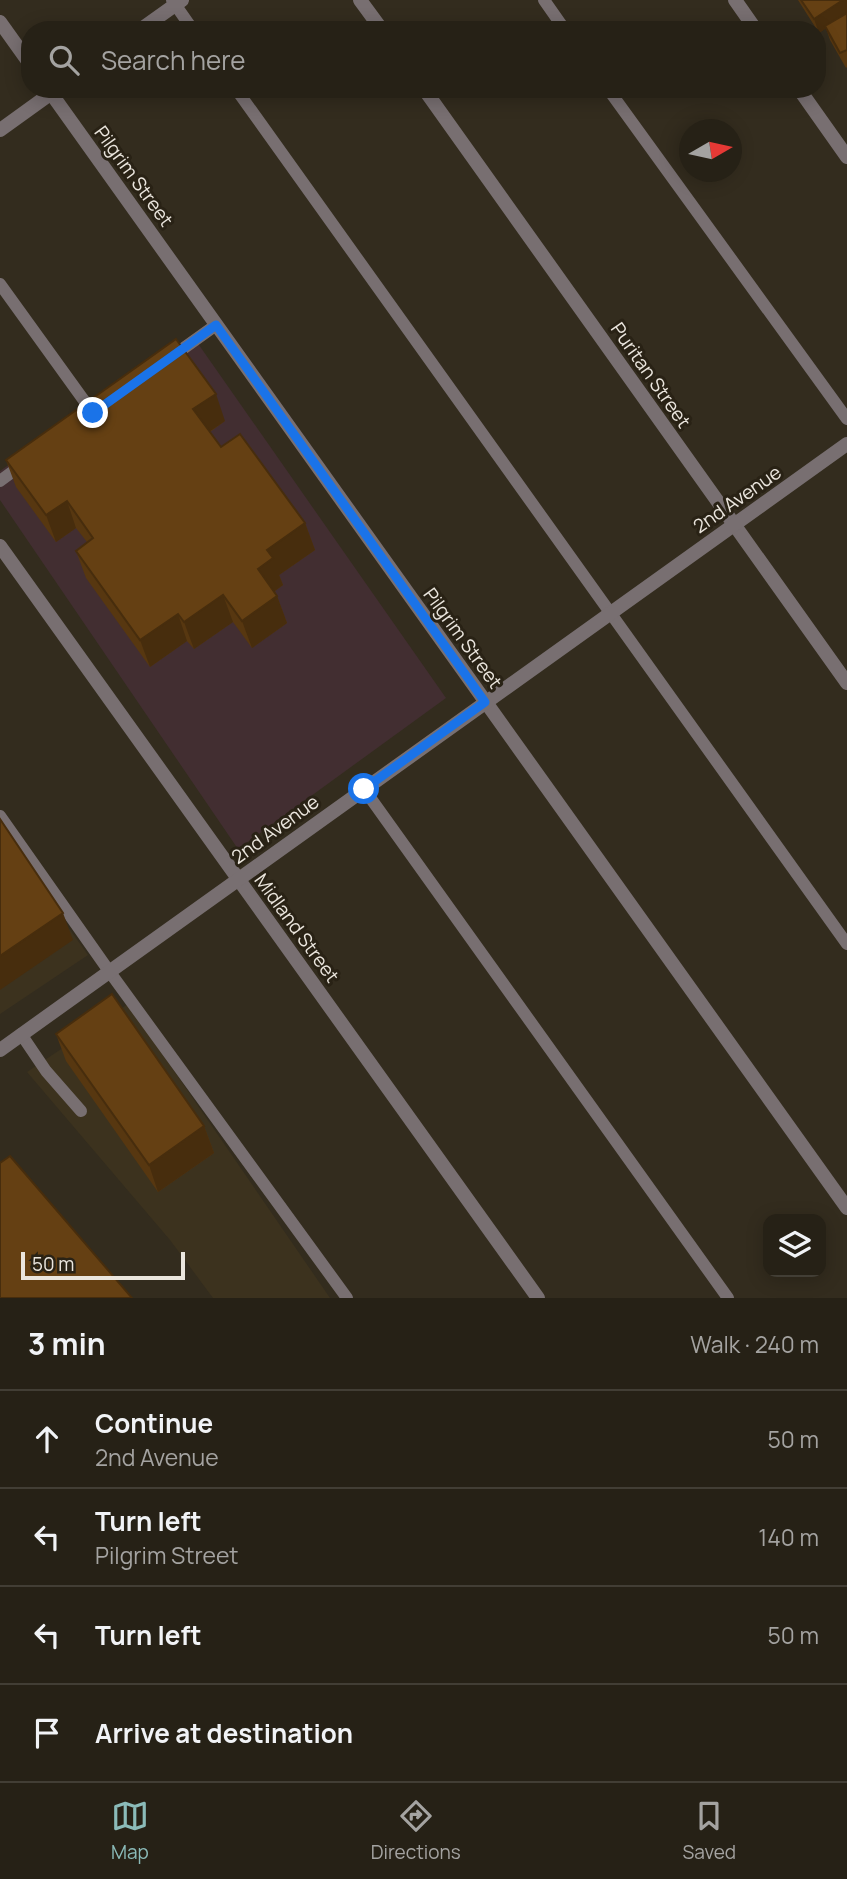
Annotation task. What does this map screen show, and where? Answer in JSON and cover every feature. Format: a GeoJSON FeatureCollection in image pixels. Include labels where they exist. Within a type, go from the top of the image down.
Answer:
{"type":"FeatureCollection","features":[{"type":"Feature","properties":{"kind":"street"},"geometry":{"type":"LineString","coordinates":[[360,0],[375,21]]}},
{"type":"Feature","properties":{"kind":"street"},"geometry":{"type":"LineString","coordinates":[[735,0],[750,21]]}},
{"type":"Feature","properties":{"kind":"street"},"geometry":{"type":"LineString","coordinates":[[152,21],[176,2]]}},
{"type":"Feature","properties":{"kind":"street"},"geometry":{"type":"LineString","coordinates":[[0,22],[21,51]]}},
{"type":"Feature","properties":{"kind":"street"},"geometry":{"type":"LineString","coordinates":[[0,130],[43,98]]}},
{"type":"Feature","properties":{"kind":"street","name":"Pilgrim Street"},"geometry":{"type":"LineString","coordinates":[[57,98],[847,1208]]}},
{"type":"Feature","properties":{"kind":"street","name":"Puritan Street"},"geometry":{"type":"LineString","coordinates":[[430,98],[847,682]]}},
{"type":"Feature","properties":{"kind":"street"},"geometry":{"type":"LineString","coordinates":[[805,98],[847,157]]}},
{"type":"Feature","properties":{"kind":"street","name":"2nd Avenue"},"geometry":{"type":"LineString","coordinates":[[0,1050],[847,444]]}},
{"type":"Feature","properties":{"kind":"street","name":"Midland Street"},"geometry":{"type":"LineString","coordinates":[[0,546],[538,1298]]}},
{"type":"Feature","properties":{"kind":"lane"},"geometry":{"type":"LineString","coordinates":[[544,0],[559,21]]}},
{"type":"Feature","properties":{"kind":"lane"},"geometry":{"type":"LineString","coordinates":[[176,2],[188,21]]}},
{"type":"Feature","properties":{"kind":"lane"},"geometry":{"type":"LineString","coordinates":[[242,98],[847,944]]}},
{"type":"Feature","properties":{"kind":"lane"},"geometry":{"type":"LineString","coordinates":[[615,98],[847,419]]}},
{"type":"Feature","properties":{"kind":"lane"},"geometry":{"type":"LineString","coordinates":[[0,284],[88,417],[104,405]]}},
{"type":"Feature","properties":{"kind":"lane"},"geometry":{"type":"LineString","coordinates":[[160,365],[216,325]]}},
{"type":"Feature","properties":{"kind":"lane"},"geometry":{"type":"LineString","coordinates":[[0,481],[31,458]]}},
{"type":"Feature","properties":{"kind":"lane"},"geometry":{"type":"LineString","coordinates":[[364,789],[728,1298]]}},
{"type":"Feature","properties":{"kind":"lane"},"geometry":{"type":"LineString","coordinates":[[0,816],[347,1298]]}},
{"type":"Feature","properties":{"kind":"lane"},"geometry":{"type":"LineString","coordinates":[[21,1034],[46,1071],[81,1111]]}},
{"type":"Feature","properties":{"kind":"shaded area"},"geometry":{"type":"Polygon","coordinates":[[[192,335],[446,698],[238,849],[0,500],[0,471],[192,335]]]}},
{"type":"Feature","properties":{"kind":"shaded area"},"geometry":{"type":"Polygon","coordinates":[[[0,832],[88,955],[0,1014],[0,832]]]}},
{"type":"Feature","properties":{"kind":"shaded area"},"geometry":{"type":"Polygon","coordinates":[[[128,1004],[330,1298],[213,1298],[170,1240],[27,1072],[128,1004]]]}},
{"type":"Feature","properties":{"kind":"building"},"geometry":{"type":"Polygon","coordinates":[[[801,0],[843,0],[814,19],[801,0]]]}},
{"type":"Feature","properties":{"kind":"building"},"geometry":{"type":"Polygon","coordinates":[[[847,13],[847,50],[840,53],[826,25],[847,13]]]}},
{"type":"Feature","properties":{"kind":"building"},"geometry":{"type":"Polygon","coordinates":[[[176,339],[216,394],[193,409],[221,447],[240,434],[305,523],[267,550],[273,558],[258,569],[277,596],[242,621],[223,595],[184,622],[178,614],[140,640],[76,551],[93,538],[67,501],[46,515],[6,460],[176,339]]]}},
{"type":"Feature","properties":{"kind":"building"},"geometry":{"type":"Polygon","coordinates":[[[0,819],[63,913],[0,956],[0,819]]]}},
{"type":"Feature","properties":{"kind":"building"},"geometry":{"type":"Polygon","coordinates":[[[112,994],[204,1126],[149,1165],[56,1034],[112,994]]]}},
{"type":"Feature","properties":{"kind":"building"},"geometry":{"type":"Polygon","coordinates":[[[10,1156],[132,1298],[0,1298],[0,1163],[10,1156]]]}},
{"type":"Feature","properties":{"kind":"route"},"geometry":{"type":"LineString","coordinates":[[93,413],[216,325],[485,702],[364,789]]}}]}
